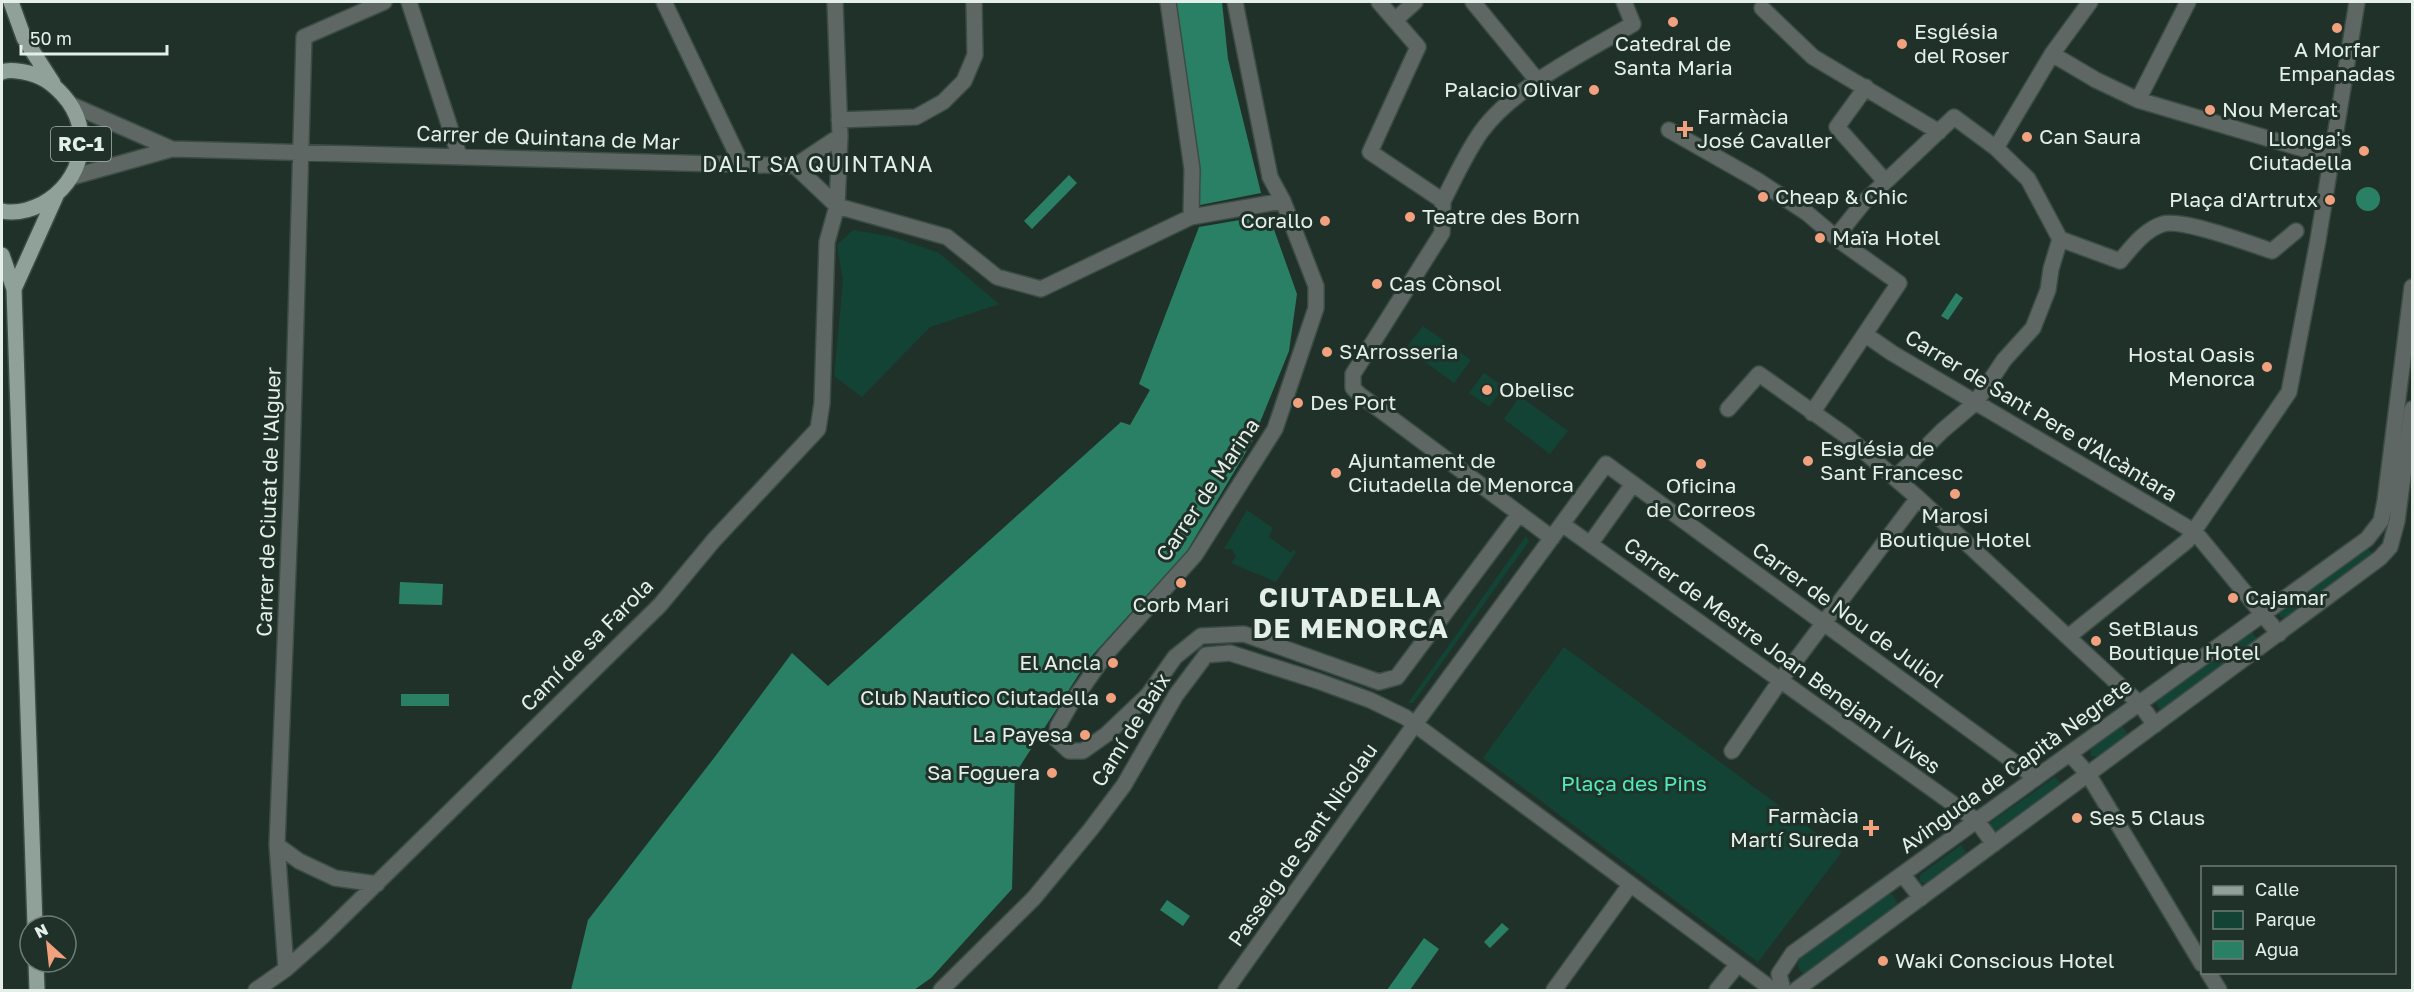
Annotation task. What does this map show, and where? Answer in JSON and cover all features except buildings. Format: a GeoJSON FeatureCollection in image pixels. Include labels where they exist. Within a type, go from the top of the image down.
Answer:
{"type":"FeatureCollection","features":[{"type":"Feature","properties":{"kind":"main road","name":"RC-1"},"geometry":{"type":"LineString","coordinates":[[11,2],[24,38],[52,83],[72,105],[80,125],[82,148],[72,177],[56,196],[14,289]]}},
{"type":"Feature","properties":{"kind":"main road","name":"RC-1"},"geometry":{"type":"LineString","coordinates":[[2,72],[6,70],[33,74],[52,83]]}},
{"type":"Feature","properties":{"kind":"main road","name":"RC-1"},"geometry":{"type":"LineString","coordinates":[[2,211],[32,209],[56,196]]}},
{"type":"Feature","properties":{"kind":"main road","name":"RC-1"},"geometry":{"type":"LineString","coordinates":[[2,255],[14,289],[35,914]]}},
{"type":"Feature","properties":{"kind":"main road"},"geometry":{"type":"LineString","coordinates":[[36,974],[37,990]]}},
{"type":"Feature","properties":{"kind":"street","name":"Carrer de Ciutat de l'Alguer"},"geometry":{"type":"LineString","coordinates":[[286,969],[277,845],[291,495],[304,37],[384,2]]}},
{"type":"Feature","properties":{"kind":"street"},"geometry":{"type":"LineString","coordinates":[[409,2],[459,155]]}},
{"type":"Feature","properties":{"kind":"street"},"geometry":{"type":"LineString","coordinates":[[664,2],[742,165]]}},
{"type":"Feature","properties":{"kind":"street"},"geometry":{"type":"LineString","coordinates":[[835,2],[840,136],[837,206]]}},
{"type":"Feature","properties":{"kind":"street"},"geometry":{"type":"LineString","coordinates":[[839,120],[916,117],[944,102],[964,81],[975,55],[974,2]]}},
{"type":"Feature","properties":{"kind":"street"},"geometry":{"type":"LineString","coordinates":[[1168,2],[1192,169],[1196,216]]}},
{"type":"Feature","properties":{"kind":"street","name":"Carrer de Marina"},"geometry":{"type":"LineString","coordinates":[[1235,2],[1270,177],[1283,201],[1316,286],[1316,309],[1275,429],[1194,555],[1106,654],[1070,705],[1058,726],[1056,739],[1069,751],[1083,751],[1099,740],[1148,695],[1175,657],[1201,636],[1244,634],[1379,682],[1397,677],[1519,514]]}},
{"type":"Feature","properties":{"kind":"street"},"geometry":{"type":"LineString","coordinates":[[1379,2],[1418,47],[1370,152],[1443,201]]}},
{"type":"Feature","properties":{"kind":"street"},"geometry":{"type":"LineString","coordinates":[[1395,20],[1415,2]]}},
{"type":"Feature","properties":{"kind":"street"},"geometry":{"type":"LineString","coordinates":[[1473,2],[1537,81]]}},
{"type":"Feature","properties":{"kind":"street"},"geometry":{"type":"LineString","coordinates":[[1552,538],[1353,388],[1353,374],[1442,233],[1443,201],[1481,132],[1537,81],[1634,24],[1624,2]]}},
{"type":"Feature","properties":{"kind":"street"},"geometry":{"type":"LineString","coordinates":[[1996,148],[2052,54],[2090,2]]}},
{"type":"Feature","properties":{"kind":"street"},"geometry":{"type":"LineString","coordinates":[[2138,100],[2188,2]]}},
{"type":"Feature","properties":{"kind":"street"},"geometry":{"type":"LineString","coordinates":[[2068,637],[2187,542],[2289,392],[2328,156],[2357,2]]}},
{"type":"Feature","properties":{"kind":"street"},"geometry":{"type":"LineString","coordinates":[[1762,8],[1813,57],[1939,132]]}},
{"type":"Feature","properties":{"kind":"street"},"geometry":{"type":"LineString","coordinates":[[2052,54],[2138,100],[2328,156]]}},
{"type":"Feature","properties":{"kind":"street"},"geometry":{"type":"LineString","coordinates":[[1866,87],[1837,127],[1885,181]]}},
{"type":"Feature","properties":{"kind":"street"},"geometry":{"type":"LineString","coordinates":[[72,105],[172,149]]}},
{"type":"Feature","properties":{"kind":"street"},"geometry":{"type":"LineString","coordinates":[[1836,237],[1864,202],[1954,117],[1996,148],[2028,178],[2060,239],[2120,261],[2136,242],[2154,228],[2165,223],[2197,228],[2272,251],[2296,231]]}},
{"type":"Feature","properties":{"kind":"street"},"geometry":{"type":"LineString","coordinates":[[1669,130],[1757,180],[1807,213],[1899,283],[1812,413]]}},
{"type":"Feature","properties":{"kind":"street"},"geometry":{"type":"LineString","coordinates":[[840,136],[795,166],[837,206],[947,237],[997,277],[1041,289],[1196,216],[1283,201]]}},
{"type":"Feature","properties":{"kind":"street"},"geometry":{"type":"LineString","coordinates":[[72,177],[172,149]]}},
{"type":"Feature","properties":{"kind":"street","name":"Carrer de Quintana de Mar"},"geometry":{"type":"LineString","coordinates":[[172,149],[459,155],[795,166]]}},
{"type":"Feature","properties":{"kind":"street","name":"Camí de sa Farola"},"geometry":{"type":"LineString","coordinates":[[256,990],[286,969],[377,884],[660,605],[714,540],[818,429],[822,397],[827,242],[837,206]]}},
{"type":"Feature","properties":{"kind":"street"},"geometry":{"type":"LineString","coordinates":[[1894,478],[1976,402],[2004,360],[2034,328],[2048,290],[2051,269],[2060,239]]}},
{"type":"Feature","properties":{"kind":"street"},"geometry":{"type":"LineString","coordinates":[[2407,503],[2385,501],[2412,287]]}},
{"type":"Feature","properties":{"kind":"street","name":"Carrer de Sant Pere d'Alcàntara"},"geometry":{"type":"LineString","coordinates":[[1866,335],[1892,353],[2195,532]]}},
{"type":"Feature","properties":{"kind":"street"},"geometry":{"type":"LineString","coordinates":[[1728,409],[1759,374],[1845,435],[1918,498],[2140,704],[2155,725]]}},
{"type":"Feature","properties":{"kind":"street"},"geometry":{"type":"LineString","coordinates":[[1796,990],[2380,558],[2390,548],[2397,521],[2407,503],[2412,409]]}},
{"type":"Feature","properties":{"kind":"street","name":"Carrer de Nou de Juliol"},"geometry":{"type":"LineString","coordinates":[[1562,524],[1606,464],[2036,778]]}},
{"type":"Feature","properties":{"kind":"street"},"geometry":{"type":"LineString","coordinates":[[1590,544],[1633,484]]}},
{"type":"Feature","properties":{"kind":"street"},"geometry":{"type":"LineString","coordinates":[[1732,751],[1780,681],[1918,498]]}},
{"type":"Feature","properties":{"kind":"street","name":"Avinguda de Capità Negrete"},"geometry":{"type":"LineString","coordinates":[[1783,990],[1779,974],[1793,953],[2367,538],[2381,521],[2385,501]]}},
{"type":"Feature","properties":{"kind":"street"},"geometry":{"type":"LineString","coordinates":[[1562,524],[1414,724],[1773,990]]}},
{"type":"Feature","properties":{"kind":"street","name":"Carrer de Mestre Joan Benejam i Vives"},"geometry":{"type":"LineString","coordinates":[[1562,524],[1977,821],[1994,844]]}},
{"type":"Feature","properties":{"kind":"street"},"geometry":{"type":"LineString","coordinates":[[2195,532],[2278,634]]}},
{"type":"Feature","properties":{"kind":"street","name":"Camí de Baix"},"geometry":{"type":"LineString","coordinates":[[941,990],[1034,898],[1091,829],[1124,785],[1176,695],[1206,655],[1230,653],[1318,681],[1370,700],[1414,724]]}},
{"type":"Feature","properties":{"kind":"street","name":"Passeig de Sant Nicolau"},"geometry":{"type":"LineString","coordinates":[[1226,990],[1414,724]]}},
{"type":"Feature","properties":{"kind":"street"},"geometry":{"type":"LineString","coordinates":[[2070,754],[2088,774],[2201,962]]}},
{"type":"Feature","properties":{"kind":"street"},"geometry":{"type":"LineString","coordinates":[[277,845],[299,861],[336,878],[377,884]]}},
{"type":"Feature","properties":{"kind":"street"},"geometry":{"type":"LineString","coordinates":[[1903,874],[1921,898]]}},
{"type":"Feature","properties":{"kind":"street"},"geometry":{"type":"LineString","coordinates":[[1554,990],[1630,885]]}},
{"type":"Feature","properties":{"kind":"street"},"geometry":{"type":"LineString","coordinates":[[1717,990],[1738,964]]}},
{"type":"Feature","properties":{"kind":"street"},"geometry":{"type":"LineString","coordinates":[[2209,974],[2219,990]]}},
{"type":"Feature","properties":{"kind":"green space"},"geometry":{"type":"Polygon","coordinates":[[[853,230],[893,237],[939,253],[999,304],[930,327],[862,397],[834,376],[843,281],[837,245],[853,230]]]}},
{"type":"Feature","properties":{"kind":"green space"},"geometry":{"type":"Polygon","coordinates":[[[1423,326],[1471,360],[1454,383],[1406,348],[1423,326]]]}},
{"type":"Feature","properties":{"kind":"green space"},"geometry":{"type":"Polygon","coordinates":[[[1484,373],[1504,387],[1489,407],[1469,393],[1484,373]]]}},
{"type":"Feature","properties":{"kind":"green space"},"geometry":{"type":"Polygon","coordinates":[[[1520,396],[1568,431],[1550,454],[1504,419],[1520,396]]]}},
{"type":"Feature","properties":{"kind":"green space"},"geometry":{"type":"Polygon","coordinates":[[[1247,510],[1273,528],[1269,537],[1291,553],[1293,550],[1296,552],[1276,582],[1231,563],[1236,557],[1232,549],[1224,549],[1247,510]]]}},
{"type":"Feature","properties":{"kind":"green space"},"geometry":{"type":"Polygon","coordinates":[[[1526,536],[1529,541],[1413,703],[1408,703],[1526,536]]]}},
{"type":"Feature","properties":{"kind":"green space"},"geometry":{"type":"Polygon","coordinates":[[[2366,546],[2373,555],[2287,618],[2280,617],[2278,612],[2280,608],[2366,546]]]}},
{"type":"Feature","properties":{"kind":"green space"},"geometry":{"type":"Polygon","coordinates":[[[2251,631],[2258,640],[2167,707],[2162,710],[2158,707],[2156,702],[2160,697],[2251,631]]]}},
{"type":"Feature","properties":{"kind":"green space","name":"Plaça des Pins"},"geometry":{"type":"Polygon","coordinates":[[[1564,647],[1842,852],[1758,962],[1483,758],[1564,647]]]}},
{"type":"Feature","properties":{"kind":"green space"},"geometry":{"type":"Polygon","coordinates":[[[2122,726],[2129,736],[2100,757],[2091,756],[2090,751],[2093,746],[2122,726]]]}},
{"type":"Feature","properties":{"kind":"green space"},"geometry":{"type":"Polygon","coordinates":[[[2055,777],[2061,783],[2058,787],[1994,833],[1989,826],[1991,822],[2055,777]]]}},
{"type":"Feature","properties":{"kind":"green space"},"geometry":{"type":"Polygon","coordinates":[[[1961,845],[1967,854],[1927,884],[1920,882],[1920,875],[1961,845]]]}},
{"type":"Feature","properties":{"kind":"green space"},"geometry":{"type":"Polygon","coordinates":[[[1892,894],[1898,904],[1895,909],[1810,972],[1801,971],[1798,966],[1800,957],[1886,895],[1892,894]]]}},
{"type":"Feature","properties":{"kind":"water"},"geometry":{"type":"Polygon","coordinates":[[[1174,2],[1222,2],[1228,59],[1261,193],[1297,294],[1289,351],[1252,442],[1187,551],[1088,660],[1015,774],[1012,889],[931,978],[914,990],[571,990],[588,920],[792,653],[828,686],[1121,422],[1130,425],[1150,390],[1139,384],[1199,227],[1200,205],[1196,151],[1174,2]]]}},
{"type":"Feature","properties":{"kind":"water"},"geometry":{"type":"Polygon","coordinates":[[[1069,175],[1077,183],[1032,229],[1024,221],[1069,175]]]}},
{"type":"Feature","properties":{"kind":"water"},"geometry":{"type":"Polygon","coordinates":[[[2368,187],[2377,190],[2380,199],[2377,208],[2368,211],[2359,208],[2356,199],[2359,190],[2368,187]]]}},
{"type":"Feature","properties":{"kind":"water"},"geometry":{"type":"Polygon","coordinates":[[[1956,293],[1963,298],[1948,320],[1941,316],[1956,293]]]}},
{"type":"Feature","properties":{"kind":"water"},"geometry":{"type":"Polygon","coordinates":[[[400,582],[443,584],[442,605],[399,604],[400,582]]]}},
{"type":"Feature","properties":{"kind":"water"},"geometry":{"type":"Polygon","coordinates":[[[401,694],[449,694],[449,706],[401,706],[401,694]]]}},
{"type":"Feature","properties":{"kind":"water"},"geometry":{"type":"Polygon","coordinates":[[[1167,900],[1190,916],[1183,926],[1160,910],[1167,900]]]}},
{"type":"Feature","properties":{"kind":"water"},"geometry":{"type":"Polygon","coordinates":[[[1502,923],[1509,929],[1490,948],[1484,942],[1502,923]]]}},
{"type":"Feature","properties":{"kind":"water"},"geometry":{"type":"Polygon","coordinates":[[[1424,938],[1439,949],[1410,990],[1387,990],[1424,938]]]}},
{"type":"Feature","properties":{"kind":"pier"},"geometry":{"type":"Polygon","coordinates":[[[1261,193],[1269,215],[1199,227],[1200,205],[1261,193]]]}},
{"type":"Feature","properties":{"kind":"place","name":"Catedral de Santa Maria"},"geometry":{"type":"Point","coordinates":[1673,22]}},
{"type":"Feature","properties":{"kind":"place","name":"A Morfar Empanadas"},"geometry":{"type":"Point","coordinates":[2337,28]}},
{"type":"Feature","properties":{"kind":"place","name":"Església del Roser"},"geometry":{"type":"Point","coordinates":[1902,44]}},
{"type":"Feature","properties":{"kind":"place","name":"Palacio Olivar"},"geometry":{"type":"Point","coordinates":[1594,90]}},
{"type":"Feature","properties":{"kind":"place","name":"Nou Mercat"},"geometry":{"type":"Point","coordinates":[2210,110]}},
{"type":"Feature","properties":{"kind":"place","name":"Farmàcia José Cavaller"},"geometry":{"type":"Point","coordinates":[1685,129]}},
{"type":"Feature","properties":{"kind":"place","name":"Can Saura"},"geometry":{"type":"Point","coordinates":[2027,137]}},
{"type":"Feature","properties":{"kind":"place","name":"Llonga's Ciutadella"},"geometry":{"type":"Point","coordinates":[2364,151]}},
{"type":"Feature","properties":{"kind":"place","name":"Cheap & Chic"},"geometry":{"type":"Point","coordinates":[1763,197]}},
{"type":"Feature","properties":{"kind":"place","name":"Plaça d'Artrutx"},"geometry":{"type":"Point","coordinates":[2330,200]}},
{"type":"Feature","properties":{"kind":"place","name":"Teatre des Born"},"geometry":{"type":"Point","coordinates":[1410,217]}},
{"type":"Feature","properties":{"kind":"place","name":"Corallo"},"geometry":{"type":"Point","coordinates":[1325,221]}},
{"type":"Feature","properties":{"kind":"place","name":"Maïa Hotel"},"geometry":{"type":"Point","coordinates":[1820,238]}},
{"type":"Feature","properties":{"kind":"place","name":"Cas Cònsol"},"geometry":{"type":"Point","coordinates":[1377,284]}},
{"type":"Feature","properties":{"kind":"place","name":"S'Arrosseria"},"geometry":{"type":"Point","coordinates":[1327,352]}},
{"type":"Feature","properties":{"kind":"place","name":"Hostal Oasis Menorca"},"geometry":{"type":"Point","coordinates":[2267,367]}},
{"type":"Feature","properties":{"kind":"place","name":"Obelisc"},"geometry":{"type":"Point","coordinates":[1487,390]}},
{"type":"Feature","properties":{"kind":"place","name":"Des Port"},"geometry":{"type":"Point","coordinates":[1298,403]}},
{"type":"Feature","properties":{"kind":"place","name":"Església de Sant Francesc"},"geometry":{"type":"Point","coordinates":[1808,461]}},
{"type":"Feature","properties":{"kind":"place","name":"Oficina de Correos"},"geometry":{"type":"Point","coordinates":[1701,464]}},
{"type":"Feature","properties":{"kind":"place","name":"Ajuntament de Ciutadella de Menorca"},"geometry":{"type":"Point","coordinates":[1336,473]}},
{"type":"Feature","properties":{"kind":"place","name":"Marosi Boutique Hotel"},"geometry":{"type":"Point","coordinates":[1955,494]}},
{"type":"Feature","properties":{"kind":"place","name":"Corb Mari"},"geometry":{"type":"Point","coordinates":[1181,583]}},
{"type":"Feature","properties":{"kind":"place","name":"Cajamar"},"geometry":{"type":"Point","coordinates":[2233,598]}},
{"type":"Feature","properties":{"kind":"place","name":"SetBlaus Boutique Hotel"},"geometry":{"type":"Point","coordinates":[2096,641]}},
{"type":"Feature","properties":{"kind":"place","name":"El Ancla"},"geometry":{"type":"Point","coordinates":[1113,663]}},
{"type":"Feature","properties":{"kind":"place","name":"Club Nautico Ciutadella"},"geometry":{"type":"Point","coordinates":[1111,698]}},
{"type":"Feature","properties":{"kind":"place","name":"La Payesa"},"geometry":{"type":"Point","coordinates":[1085,735]}},
{"type":"Feature","properties":{"kind":"place","name":"Sa Foguera"},"geometry":{"type":"Point","coordinates":[1052,773]}},
{"type":"Feature","properties":{"kind":"place","name":"Ses 5 Claus"},"geometry":{"type":"Point","coordinates":[2077,818]}},
{"type":"Feature","properties":{"kind":"place","name":"Farmàcia Martí Sureda"},"geometry":{"type":"Point","coordinates":[1871,828]}},
{"type":"Feature","properties":{"kind":"place","name":"Waki Conscious Hotel"},"geometry":{"type":"Point","coordinates":[1883,961]}},
{"type":"Feature","properties":{"kind":"district","name":"DALT SA QUINTANA"},"geometry":{"type":"Point","coordinates":[818,164]}},
{"type":"Feature","properties":{"kind":"district","name":"CIUTADELLA DE MENORCA"},"geometry":{"type":"Point","coordinates":[1351,614]}}]}
